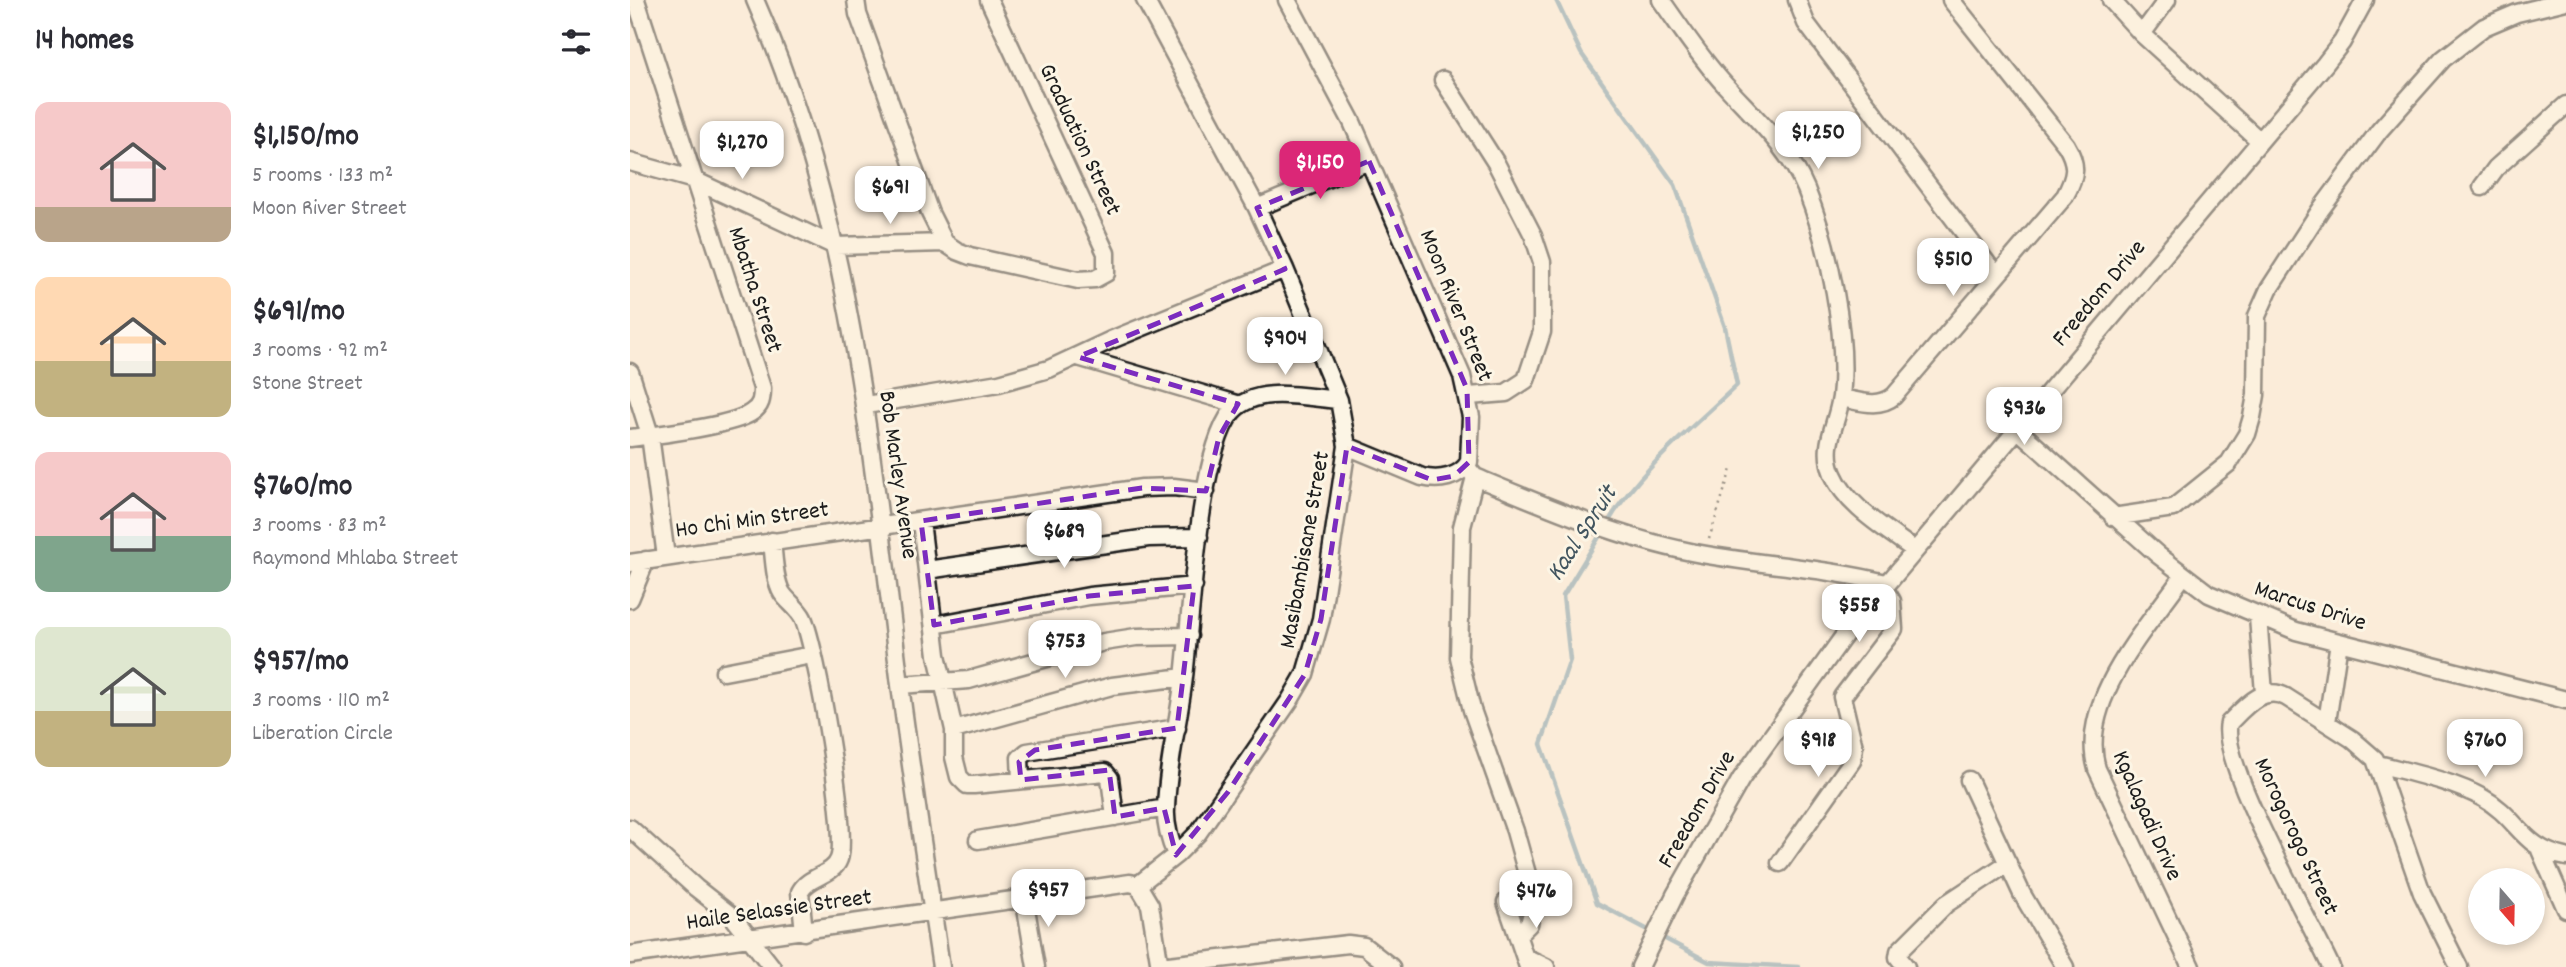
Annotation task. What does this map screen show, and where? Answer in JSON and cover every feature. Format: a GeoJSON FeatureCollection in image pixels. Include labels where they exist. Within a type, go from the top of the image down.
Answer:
{"type":"FeatureCollection","features":[{"type":"Feature","properties":{"kind":"street","name":"Mbatha Street"},"geometry":{"type":"LineString","coordinates":[[636,0],[760,378],[762,400],[751,414],[740,419],[650,435]]}},
{"type":"Feature","properties":{"kind":"street","name":"Bob Marley Avenue"},"geometry":{"type":"LineString","coordinates":[[755,0],[809,147],[835,246],[866,405],[900,685],[941,967]]}},
{"type":"Feature","properties":{"kind":"street"},"geometry":{"type":"LineString","coordinates":[[630,162],[694,180],[835,246],[944,243],[930,213],[858,14],[856,0]]}},
{"type":"Feature","properties":{"kind":"street","name":"Graduation Street"},"geometry":{"type":"LineString","coordinates":[[944,243],[970,257],[1078,280],[1095,279],[1106,273],[1106,253],[989,0]]}},
{"type":"Feature","properties":{"kind":"street","name":"Masibambisane Street"},"geometry":{"type":"LineString","coordinates":[[1138,885],[1194,838],[1228,792],[1305,674],[1321,619],[1347,446],[1339,400],[1285,269],[1257,208],[1145,0]]}},
{"type":"Feature","properties":{"kind":"street","name":"Moon River Street"},"geometry":{"type":"LineString","coordinates":[[1287,0],[1369,161],[1469,397],[1471,472],[1462,527],[1459,657],[1472,710],[1515,831],[1529,881],[1532,913],[1529,924],[1518,935]]}},
{"type":"Feature","properties":{"kind":"street"},"geometry":{"type":"LineString","coordinates":[[1661,0],[1720,80],[1757,119],[1800,176],[1830,266],[1839,341],[1841,398],[1828,450],[1837,482],[1853,502],[1914,550]]}},
{"type":"Feature","properties":{"kind":"street"},"geometry":{"type":"LineString","coordinates":[[1797,0],[1806,23],[1996,275]]}},
{"type":"Feature","properties":{"kind":"street"},"geometry":{"type":"LineString","coordinates":[[1841,398],[1872,404],[1890,400],[2065,196],[2076,167],[2066,145],[1951,0]]}},
{"type":"Feature","properties":{"kind":"street"},"geometry":{"type":"LineString","coordinates":[[2111,0],[2142,34],[2260,141]]}},
{"type":"Feature","properties":{"kind":"street"},"geometry":{"type":"LineString","coordinates":[[2142,34],[2167,0]]}},
{"type":"Feature","properties":{"kind":"street","name":"Freedom Drive"},"geometry":{"type":"LineString","coordinates":[[1640,967],[1675,895],[1758,753],[1885,584],[2327,62],[2364,0]]}},
{"type":"Feature","properties":{"kind":"street"},"geometry":{"type":"LineString","coordinates":[[2113,517],[2173,508],[2229,463],[2247,434],[2252,416],[2256,395],[2257,316],[2269,289],[2321,209],[2379,131],[2443,59],[2484,27],[2517,13],[2566,1]]}},
{"type":"Feature","properties":{"kind":"street"},"geometry":{"type":"LineString","coordinates":[[1443,80],[1496,163],[1538,246],[1542,262],[1542,332],[1526,380],[1506,393],[1469,397]]}},
{"type":"Feature","properties":{"kind":"street"},"geometry":{"type":"LineString","coordinates":[[2482,187],[2496,168],[2566,106]]}},
{"type":"Feature","properties":{"kind":"street"},"geometry":{"type":"LineString","coordinates":[[1257,208],[1369,161]]}},
{"type":"Feature","properties":{"kind":"street"},"geometry":{"type":"LineString","coordinates":[[866,405],[1008,381],[1078,357],[1111,340],[1285,269]]}},
{"type":"Feature","properties":{"kind":"street"},"geometry":{"type":"LineString","coordinates":[[1078,357],[1240,405]]}},
{"type":"Feature","properties":{"kind":"street"},"geometry":{"type":"LineString","coordinates":[[630,372],[650,435],[666,557]]}},
{"type":"Feature","properties":{"kind":"street"},"geometry":{"type":"LineString","coordinates":[[1177,855],[1169,833],[1166,808],[1199,537],[1206,491],[1219,437],[1240,405],[1264,396],[1339,400]]}},
{"type":"Feature","properties":{"kind":"street","name":"Marcus Drive"},"geometry":{"type":"LineString","coordinates":[[2015,428],[2113,517],[2183,576],[2209,594],[2258,617],[2339,642],[2566,700]]}},
{"type":"Feature","properties":{"kind":"street"},"geometry":{"type":"LineString","coordinates":[[630,438],[650,435]]}},
{"type":"Feature","properties":{"kind":"street"},"geometry":{"type":"LineString","coordinates":[[1347,446],[1432,480],[1471,472],[1592,523],[1668,546],[1704,554],[1854,575],[1885,584],[1892,601],[1894,629],[1842,697],[1854,747],[1852,761],[1780,863]]}},
{"type":"Feature","properties":{"kind":"street","name":"Ho Chi Min Street"},"geometry":{"type":"LineString","coordinates":[[638,562],[1142,488],[1174,487],[1206,491]]}},
{"type":"Feature","properties":{"kind":"street"},"geometry":{"type":"LineString","coordinates":[[921,521],[937,655],[954,730],[954,757],[963,782],[974,785],[1105,772],[1110,778],[1115,817]]}},
{"type":"Feature","properties":{"kind":"street"},"geometry":{"type":"LineString","coordinates":[[927,570],[1161,536],[1199,537]]}},
{"type":"Feature","properties":{"kind":"street"},"geometry":{"type":"LineString","coordinates":[[772,541],[781,590],[802,617],[812,655],[824,711],[842,843],[838,863],[832,870],[810,878],[800,892],[804,932]]}},
{"type":"Feature","properties":{"kind":"street"},"geometry":{"type":"LineString","coordinates":[[630,599],[638,562]]}},
{"type":"Feature","properties":{"kind":"street","name":"Kgalagadi Drive"},"geometry":{"type":"LineString","coordinates":[[2183,576],[2109,685],[2094,724],[2091,744],[2097,769],[2191,967]]}},
{"type":"Feature","properties":{"kind":"street"},"geometry":{"type":"LineString","coordinates":[[934,625],[1089,596],[1194,586]]}},
{"type":"Feature","properties":{"kind":"street"},"geometry":{"type":"LineString","coordinates":[[2258,617],[2264,693],[2280,694],[2327,722],[2362,746],[2378,764],[2422,893],[2459,967]]}},
{"type":"Feature","properties":{"kind":"street"},"geometry":{"type":"LineString","coordinates":[[900,685],[976,679],[1104,642],[1136,637],[1189,636]]}},
{"type":"Feature","properties":{"kind":"street"},"geometry":{"type":"LineString","coordinates":[[2327,722],[2339,642]]}},
{"type":"Feature","properties":{"kind":"street"},"geometry":{"type":"LineString","coordinates":[[724,672],[812,655]]}},
{"type":"Feature","properties":{"kind":"street"},"geometry":{"type":"LineString","coordinates":[[954,730],[1112,686],[1184,677]]}},
{"type":"Feature","properties":{"kind":"street","name":"Morogorogo Street"},"geometry":{"type":"LineString","coordinates":[[2264,693],[2229,723],[2227,740],[2237,769],[2331,967]]}},
{"type":"Feature","properties":{"kind":"street"},"geometry":{"type":"LineString","coordinates":[[1021,780],[1020,758],[1027,752],[1177,728]]}},
{"type":"Feature","properties":{"kind":"street"},"geometry":{"type":"LineString","coordinates":[[2378,764],[2482,797],[2540,850],[2566,909]]}},
{"type":"Feature","properties":{"kind":"street"},"geometry":{"type":"LineString","coordinates":[[1969,780],[2008,863],[2065,967]]}},
{"type":"Feature","properties":{"kind":"street"},"geometry":{"type":"LineString","coordinates":[[978,840],[1166,808]]}},
{"type":"Feature","properties":{"kind":"street"},"geometry":{"type":"LineString","coordinates":[[630,828],[696,888],[733,917],[772,967]]}},
{"type":"Feature","properties":{"kind":"street"},"geometry":{"type":"LineString","coordinates":[[2540,850],[2566,857]]}},
{"type":"Feature","properties":{"kind":"street"},"geometry":{"type":"LineString","coordinates":[[1906,967],[1898,957],[1899,951],[1934,914],[2008,863]]}},
{"type":"Feature","properties":{"kind":"street"},"geometry":{"type":"LineString","coordinates":[[933,913],[1024,897],[1130,883],[1138,885],[1150,905],[1160,966],[1278,960],[1356,944],[1370,950],[1391,967]]}},
{"type":"Feature","properties":{"kind":"street"},"geometry":{"type":"LineString","coordinates":[[1024,897],[1036,967]]}},
{"type":"Feature","properties":{"kind":"street"},"geometry":{"type":"LineString","coordinates":[[1506,902],[1527,962],[1546,967]]}},
{"type":"Feature","properties":{"kind":"street","name":"Haile Selassie Street"},"geometry":{"type":"LineString","coordinates":[[630,955],[933,913]]}},
{"type":"Feature","properties":{"kind":"path"},"geometry":{"type":"LineString","coordinates":[[1704,554],[1732,466]]}},
{"type":"Feature","properties":{"kind":"highlighted area"},"geometry":{"type":"Polygon","coordinates":[[[1369,161],[1467,389],[1469,462],[1454,476],[1432,480],[1347,446],[1321,619],[1305,674],[1228,792],[1176,855],[1164,808],[1115,817],[1109,770],[1021,780],[1019,762],[1035,750],[1177,728],[1194,586],[1089,596],[934,625],[921,521],[1142,488],[1206,491],[1219,437],[1238,404],[1078,357],[1285,269],[1257,208],[1369,161]]]}},
{"type":"Feature","properties":{"kind":"waterway","name":"Kaal Spruit"},"geometry":{"type":"LineString","coordinates":[[1556,0],[1581,53],[1675,185],[1725,327],[1737,385],[1650,468],[1607,524]]}},
{"type":"Feature","properties":{"kind":"waterway","name":"Kaal Spruit"},"geometry":{"type":"LineString","coordinates":[[1602,532],[1563,596],[1570,660],[1541,744],[1597,903],[1709,962],[1799,967]]}}]}
